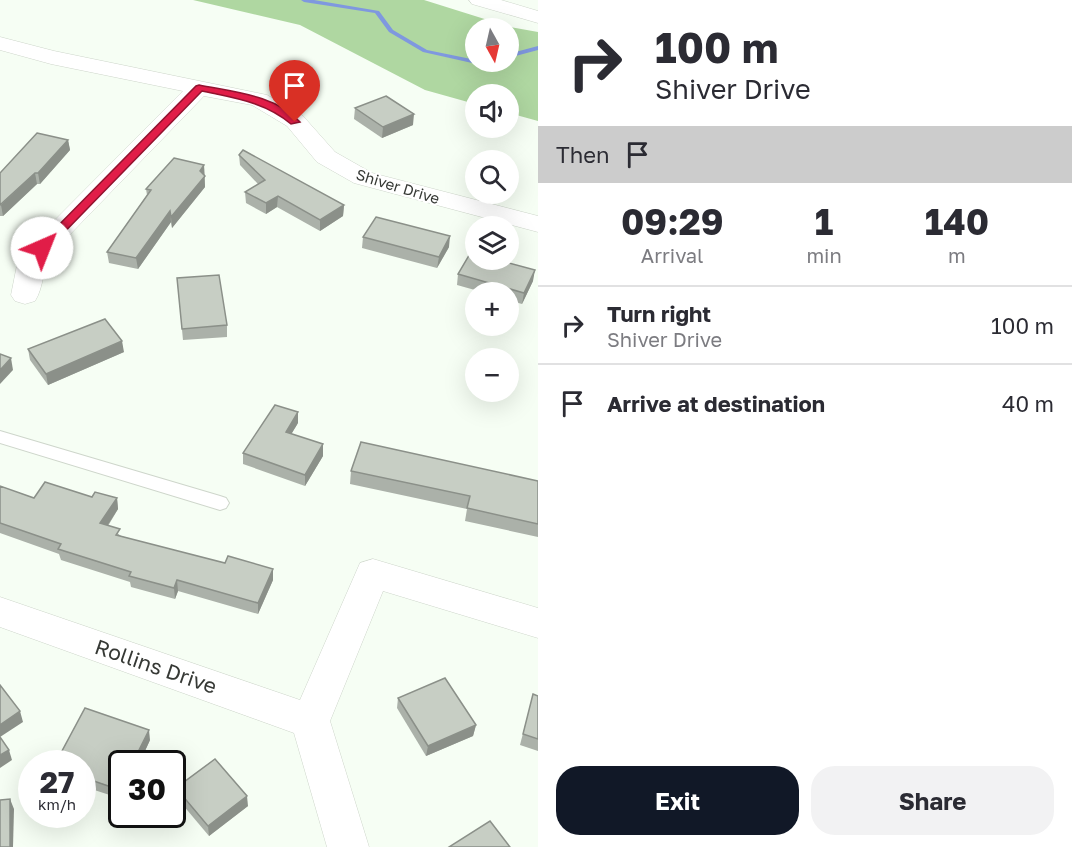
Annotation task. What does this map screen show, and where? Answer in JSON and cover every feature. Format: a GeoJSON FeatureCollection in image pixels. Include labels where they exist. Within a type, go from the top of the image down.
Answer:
{"type":"FeatureCollection","features":[{"type":"Feature","properties":{"kind":"street"},"geometry":{"type":"LineString","coordinates":[[479,0],[534,11]]}},
{"type":"Feature","properties":{"kind":"street","name":"Shiver Drive"},"geometry":{"type":"LineString","coordinates":[[0,43],[51,57],[259,100],[295,122],[326,157],[363,178],[538,224]]}},
{"type":"Feature","properties":{"kind":"street"},"geometry":{"type":"LineString","coordinates":[[25,295],[32,266],[42,248],[199,88]]}},
{"type":"Feature","properties":{"kind":"street"},"geometry":{"type":"LineString","coordinates":[[348,847],[310,721],[373,573],[538,623]]}},
{"type":"Feature","properties":{"kind":"street","name":"Rollins Drive"},"geometry":{"type":"LineString","coordinates":[[0,612],[310,721]]}},
{"type":"Feature","properties":{"kind":"lane"},"geometry":{"type":"LineString","coordinates":[[0,437],[220,503]]}},
{"type":"Feature","properties":{"kind":"green space"},"geometry":{"type":"Polygon","coordinates":[[[193,0],[424,0],[481,18],[465,18],[465,72],[519,72],[519,29],[538,32],[538,121],[519,116],[519,84],[465,84],[465,101],[425,90],[300,25],[193,0]]]}},
{"type":"Feature","properties":{"kind":"building"},"geometry":{"type":"Polygon","coordinates":[[[386,96],[414,114],[383,127],[355,108],[386,96]]]}},
{"type":"Feature","properties":{"kind":"building"},"geometry":{"type":"Polygon","coordinates":[[[37,133],[68,140],[38,173],[35,173],[0,205],[0,173],[37,133]]]}},
{"type":"Feature","properties":{"kind":"building"},"geometry":{"type":"Polygon","coordinates":[[[243,150],[344,205],[320,220],[278,196],[266,203],[245,192],[265,180],[239,155],[243,150]]]}},
{"type":"Feature","properties":{"kind":"building"},"geometry":{"type":"Polygon","coordinates":[[[174,158],[204,165],[200,171],[205,176],[171,217],[170,211],[136,258],[107,252],[151,190],[146,189],[174,158]]]}},
{"type":"Feature","properties":{"kind":"building"},"geometry":{"type":"Polygon","coordinates":[[[376,217],[450,236],[439,257],[363,237],[376,217]]]}},
{"type":"Feature","properties":{"kind":"building"},"geometry":{"type":"Polygon","coordinates":[[[465,262],[465,270],[519,270],[519,266],[535,270],[524,293],[519,292],[519,282],[486,282],[458,274],[465,262]]]}},
{"type":"Feature","properties":{"kind":"building"},"geometry":{"type":"Polygon","coordinates":[[[219,275],[227,325],[182,329],[177,278],[219,275]]]}},
{"type":"Feature","properties":{"kind":"building"},"geometry":{"type":"Polygon","coordinates":[[[105,319],[122,341],[46,374],[28,349],[105,319]]]}},
{"type":"Feature","properties":{"kind":"building"},"geometry":{"type":"Polygon","coordinates":[[[0,354],[11,358],[0,370],[0,354]]]}},
{"type":"Feature","properties":{"kind":"building"},"geometry":{"type":"Polygon","coordinates":[[[275,405],[298,412],[286,432],[323,444],[305,475],[243,453],[275,405]]]}},
{"type":"Feature","properties":{"kind":"building"},"geometry":{"type":"Polygon","coordinates":[[[361,442],[538,481],[538,524],[467,508],[470,496],[351,471],[361,442]]]}},
{"type":"Feature","properties":{"kind":"building"},"geometry":{"type":"Polygon","coordinates":[[[45,482],[92,497],[95,492],[117,498],[100,523],[120,529],[116,535],[225,563],[228,556],[273,569],[258,603],[177,580],[174,588],[129,576],[131,572],[58,549],[61,544],[0,523],[0,486],[34,498],[45,482]]]}},
{"type":"Feature","properties":{"kind":"building"},"geometry":{"type":"Polygon","coordinates":[[[445,678],[476,725],[428,746],[398,698],[445,678]]]}},
{"type":"Feature","properties":{"kind":"building"},"geometry":{"type":"Polygon","coordinates":[[[0,685],[20,711],[0,725],[0,685]]]}},
{"type":"Feature","properties":{"kind":"building"},"geometry":{"type":"Polygon","coordinates":[[[533,694],[538,696],[538,739],[523,734],[533,694]]]}},
{"type":"Feature","properties":{"kind":"building"},"geometry":{"type":"Polygon","coordinates":[[[85,708],[149,730],[139,750],[108,750],[108,786],[96,782],[96,750],[62,750],[85,708]]]}},
{"type":"Feature","properties":{"kind":"building"},"geometry":{"type":"Polygon","coordinates":[[[0,737],[9,750],[0,755],[0,737]]]}},
{"type":"Feature","properties":{"kind":"building"},"geometry":{"type":"Polygon","coordinates":[[[215,759],[247,796],[208,826],[186,800],[186,781],[215,759]]]}},
{"type":"Feature","properties":{"kind":"building"},"geometry":{"type":"Polygon","coordinates":[[[10,799],[10,847],[0,847],[0,800],[10,799]]]}},
{"type":"Feature","properties":{"kind":"building"},"geometry":{"type":"Polygon","coordinates":[[[490,821],[510,847],[449,847],[490,821]]]}},
{"type":"Feature","properties":{"kind":"waterway"},"geometry":{"type":"LineString","coordinates":[[304,0],[377,12],[391,31],[425,51],[465,60]]}},
{"type":"Feature","properties":{"kind":"waterway"},"geometry":{"type":"LineString","coordinates":[[519,53],[538,48]]}},
{"type":"Feature","properties":{"kind":"route"},"geometry":{"type":"LineString","coordinates":[[42,248],[199,88],[259,100],[295,122]]}}]}
